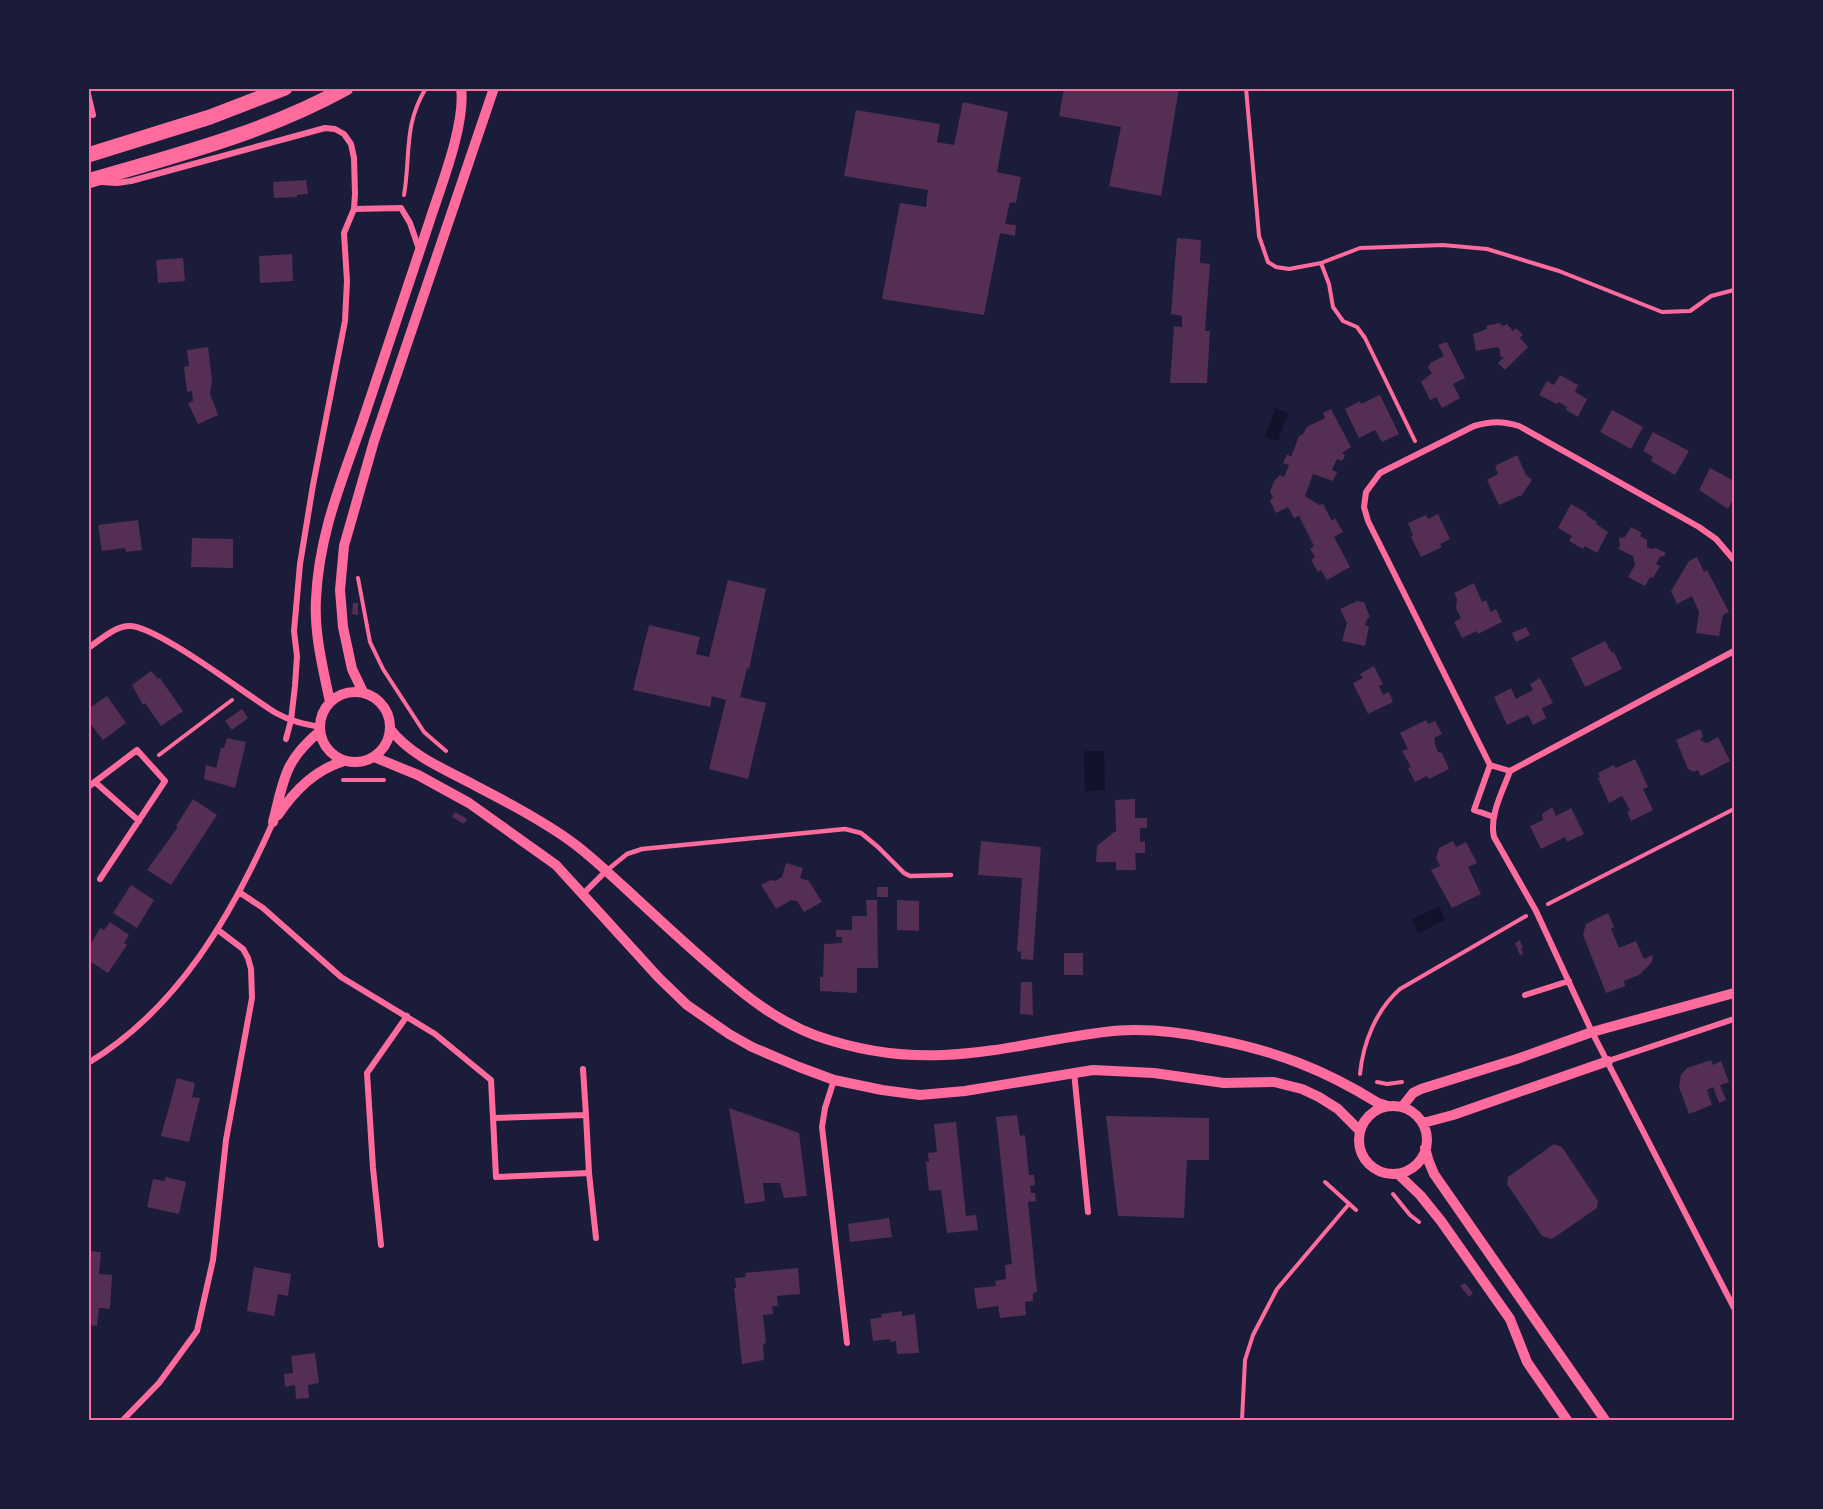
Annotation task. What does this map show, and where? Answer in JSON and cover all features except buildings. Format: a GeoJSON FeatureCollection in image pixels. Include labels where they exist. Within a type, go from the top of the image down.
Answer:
{"type":"FeatureCollection","features":[{"type":"Feature","properties":{"kind":"main road"},"geometry":{"type":"LineString","coordinates":[[88,156],[210,117],[285,88]]}},
{"type":"Feature","properties":{"kind":"main road"},"geometry":{"type":"LineString","coordinates":[[89,181],[245,134],[305,110],[346,88]]}},
{"type":"Feature","properties":{"kind":"street"},"geometry":{"type":"LineString","coordinates":[[330,702],[320,652],[315,610],[323,541],[329,515],[420,252],[459,124],[461,88]]}},
{"type":"Feature","properties":{"kind":"street"},"geometry":{"type":"LineString","coordinates":[[363,692],[352,669],[343,627],[340,590],[344,546],[374,441],[494,88]]}},
{"type":"Feature","properties":{"kind":"street"},"geometry":{"type":"LineString","coordinates":[[88,94],[93,115]]}},
{"type":"Feature","properties":{"kind":"street"},"geometry":{"type":"LineString","coordinates":[[89,181],[117,183],[131,181],[325,128],[335,129],[344,134],[351,144],[355,177],[354,208],[344,233],[347,281],[345,321],[300,564],[294,631],[297,656],[291,720],[286,739]]}},
{"type":"Feature","properties":{"kind":"street"},"geometry":{"type":"LineString","coordinates":[[354,208],[401,208],[420,252]]}},
{"type":"Feature","properties":{"kind":"street"},"geometry":{"type":"LineString","coordinates":[[1494,817],[1474,810],[1490,765],[1368,521],[1364,507],[1366,492],[1380,473],[1474,426],[1489,421],[1506,422],[1519,426],[1699,527],[1716,539],[1734,560]]}},
{"type":"Feature","properties":{"kind":"street"},"geometry":{"type":"LineString","coordinates":[[88,648],[115,630],[126,626],[136,626],[165,640],[275,712],[291,720],[320,729]]}},
{"type":"Feature","properties":{"kind":"street"},"geometry":{"type":"LineString","coordinates":[[1734,651],[1510,771],[1492,829],[1494,837],[1536,911],[1592,1032],[1734,1308]]}},
{"type":"Feature","properties":{"kind":"street"},"geometry":{"type":"LineString","coordinates":[[273,822],[293,796],[314,775],[330,765],[374,757],[382,750],[388,740],[390,729],[388,714],[374,697],[363,692],[349,692],[339,696],[324,710],[320,729],[324,744],[329,751],[344,761]]}},
{"type":"Feature","properties":{"kind":"street"},"geometry":{"type":"LineString","coordinates":[[88,1063],[122,1038],[161,1002],[188,972],[218,930],[273,822],[286,773],[295,755],[320,729]]}},
{"type":"Feature","properties":{"kind":"street"},"geometry":{"type":"LineString","coordinates":[[390,729],[399,741],[423,758],[568,840],[760,1006],[806,1032],[836,1042],[893,1053],[946,1055],[1115,1031],[1165,1031],[1233,1042],[1279,1054],[1318,1070],[1378,1103],[1402,1107],[1410,1111],[1423,1123],[1427,1139],[1422,1158],[1414,1167],[1398,1174],[1381,1173],[1372,1167],[1364,1159],[1358,1138],[1365,1119],[1388,1106]]}},
{"type":"Feature","properties":{"kind":"street"},"geometry":{"type":"LineString","coordinates":[[88,787],[137,750],[165,781],[100,879]]}},
{"type":"Feature","properties":{"kind":"street"},"geometry":{"type":"LineString","coordinates":[[374,757],[418,775],[469,803],[556,866],[659,978],[687,1005],[752,1047],[834,1080],[903,1093],[941,1094],[1074,1072],[1111,1070],[1187,1076],[1224,1083],[1274,1082],[1302,1089],[1338,1109],[1360,1131]]}},
{"type":"Feature","properties":{"kind":"street"},"geometry":{"type":"LineString","coordinates":[[1490,765],[1510,771]]}},
{"type":"Feature","properties":{"kind":"street"},"geometry":{"type":"LineString","coordinates":[[95,782],[139,821]]}},
{"type":"Feature","properties":{"kind":"street"},"geometry":{"type":"LineString","coordinates":[[583,894],[606,871]]}},
{"type":"Feature","properties":{"kind":"street"},"geometry":{"type":"LineString","coordinates":[[239,892],[263,908],[340,977],[435,1034],[491,1080],[496,1177],[589,1173]]}},
{"type":"Feature","properties":{"kind":"street"},"geometry":{"type":"LineString","coordinates":[[123,1420],[159,1383],[197,1331],[213,1260],[226,1140],[252,998],[251,969],[248,958],[243,949],[218,930]]}},
{"type":"Feature","properties":{"kind":"street"},"geometry":{"type":"LineString","coordinates":[[1525,995],[1569,981]]}},
{"type":"Feature","properties":{"kind":"street"},"geometry":{"type":"LineString","coordinates":[[1402,1107],[1413,1093],[1421,1089],[1517,1059],[1592,1032],[1734,993]]}},
{"type":"Feature","properties":{"kind":"street"},"geometry":{"type":"LineString","coordinates":[[381,1245],[367,1073],[406,1016]]}},
{"type":"Feature","properties":{"kind":"street"},"geometry":{"type":"LineString","coordinates":[[1423,1123],[1453,1115],[1734,1019]]}},
{"type":"Feature","properties":{"kind":"street"},"geometry":{"type":"LineString","coordinates":[[583,1069],[589,1173],[596,1238]]}},
{"type":"Feature","properties":{"kind":"street"},"geometry":{"type":"LineString","coordinates":[[1074,1072],[1088,1212]]}},
{"type":"Feature","properties":{"kind":"street"},"geometry":{"type":"LineString","coordinates":[[834,1080],[822,1126],[847,1343]]}},
{"type":"Feature","properties":{"kind":"street"},"geometry":{"type":"LineString","coordinates":[[493,1118],[586,1116]]}},
{"type":"Feature","properties":{"kind":"street"},"geometry":{"type":"LineString","coordinates":[[1425,1148],[1434,1174],[1605,1420]]}},
{"type":"Feature","properties":{"kind":"street"},"geometry":{"type":"LineString","coordinates":[[1398,1174],[1420,1195],[1510,1319],[1527,1362],[1567,1420]]}},
{"type":"Feature","properties":{"kind":"lane"},"geometry":{"type":"LineString","coordinates":[[606,871],[627,854],[642,849],[845,829],[861,833],[910,876],[951,875]]}},
{"type":"Feature","properties":{"kind":"path"},"geometry":{"type":"LineString","coordinates":[[401,208],[406,181],[411,119],[415,105],[426,88]]}},
{"type":"Feature","properties":{"kind":"path"},"geometry":{"type":"LineString","coordinates":[[1246,88],[1259,236],[1268,262],[1276,267],[1289,269],[1321,263],[1360,248],[1443,245],[1487,249],[1559,271],[1662,312],[1690,311],[1711,296],[1734,290]]}},
{"type":"Feature","properties":{"kind":"path"},"geometry":{"type":"LineString","coordinates":[[1321,263],[1329,285],[1333,307],[1342,321],[1357,327],[1383,374],[1420,452]]}},
{"type":"Feature","properties":{"kind":"path"},"geometry":{"type":"LineString","coordinates":[[357,572],[370,642],[383,669],[424,732],[454,758]]}},
{"type":"Feature","properties":{"kind":"path"},"geometry":{"type":"LineString","coordinates":[[150,762],[244,691]]}},
{"type":"Feature","properties":{"kind":"path"},"geometry":{"type":"LineString","coordinates":[[335,779],[389,780]]}},
{"type":"Feature","properties":{"kind":"path"},"geometry":{"type":"LineString","coordinates":[[1324,1182],[1356,1210]]}},
{"type":"Feature","properties":{"kind":"path"},"geometry":{"type":"LineString","coordinates":[[1242,1420],[1245,1360],[1253,1335],[1277,1289],[1349,1204]]}},
{"type":"Feature","properties":{"kind":"shaded area"},"geometry":{"type":"Polygon","coordinates":[[[1275,408],[1288,413],[1278,441],[1265,437],[1275,408]]]}},
{"type":"Feature","properties":{"kind":"shaded area"},"geometry":{"type":"Polygon","coordinates":[[[1084,751],[1104,751],[1105,790],[1085,791],[1084,751]]]}},
{"type":"Feature","properties":{"kind":"shaded area"},"geometry":{"type":"Polygon","coordinates":[[[1439,906],[1445,920],[1419,933],[1412,919],[1439,906]]]}}]}
